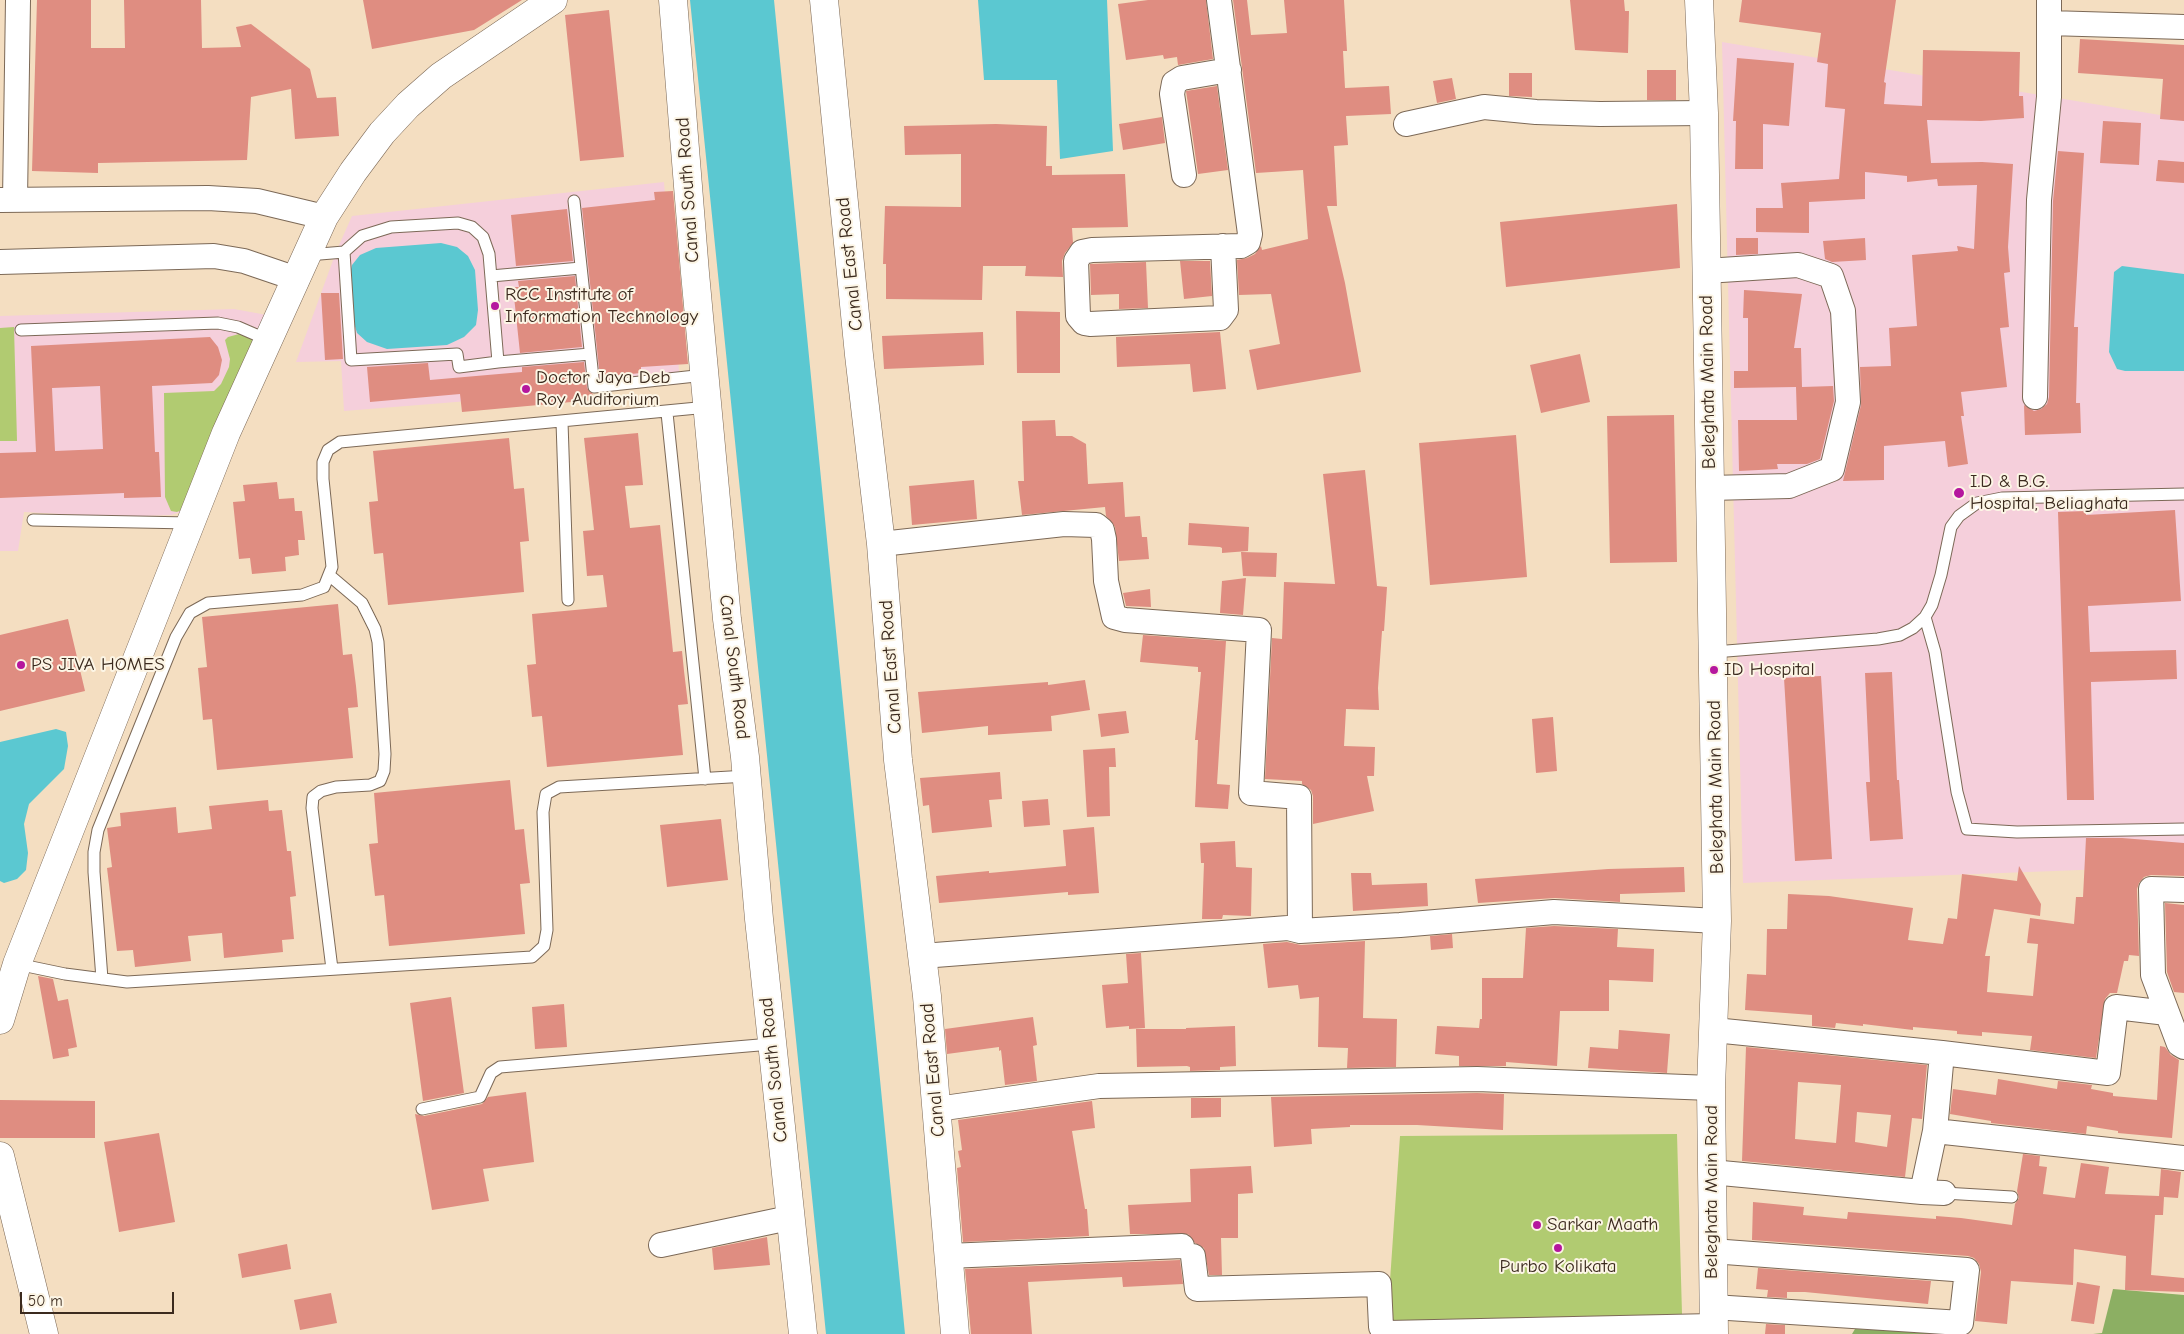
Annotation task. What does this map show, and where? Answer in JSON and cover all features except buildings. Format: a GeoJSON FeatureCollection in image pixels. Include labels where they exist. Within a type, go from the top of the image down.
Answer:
{"type":"FeatureCollection","features":[{"type":"Feature","properties":{"kind":"street"},"geometry":{"type":"LineString","coordinates":[[18,0],[7,200],[208,198],[257,201],[324,217]]}},
{"type":"Feature","properties":{"kind":"street"},"geometry":{"type":"LineString","coordinates":[[0,1020],[16,964],[226,432],[303,267],[324,217],[353,172],[382,133],[408,105],[441,76],[553,0]]}},
{"type":"Feature","properties":{"kind":"street","name":"Canal South Road"},"geometry":{"type":"LineString","coordinates":[[673,0],[727,619],[747,776],[771,1044],[802,1334]]}},
{"type":"Feature","properties":{"kind":"street","name":"Canal East Road"},"geometry":{"type":"LineString","coordinates":[[824,0],[859,355],[881,544],[898,760],[922,956],[937,1109],[955,1334]]}},
{"type":"Feature","properties":{"kind":"street"},"geometry":{"type":"LineString","coordinates":[[1219,0],[1250,234],[1248,242],[1241,246],[1223,246],[1082,252],[1076,261],[1078,316],[1084,323],[1090,324],[1220,318],[1226,310],[1223,246]]}},
{"type":"Feature","properties":{"kind":"street","name":"Beleghata Main Road"},"geometry":{"type":"LineString","coordinates":[[1699,0],[1704,113],[1717,920],[1711,1088],[1713,1322]]}},
{"type":"Feature","properties":{"kind":"street"},"geometry":{"type":"LineString","coordinates":[[2035,397],[2040,200],[2049,97],[2049,0]]}},
{"type":"Feature","properties":{"kind":"street"},"geometry":{"type":"LineString","coordinates":[[2049,23],[2184,27]]}},
{"type":"Feature","properties":{"kind":"street"},"geometry":{"type":"LineString","coordinates":[[1184,175],[1172,94],[1174,82],[1182,78],[1229,70]]}},
{"type":"Feature","properties":{"kind":"street"},"geometry":{"type":"LineString","coordinates":[[1406,124],[1484,107],[1536,112],[1600,114],[1704,113]]}},
{"type":"Feature","properties":{"kind":"street"},"geometry":{"type":"LineString","coordinates":[[0,262],[214,256],[303,267]]}},
{"type":"Feature","properties":{"kind":"street"},"geometry":{"type":"LineString","coordinates":[[1706,271],[1798,265],[1831,276],[1843,311],[1848,402],[1832,469],[1790,486],[1710,488]]}},
{"type":"Feature","properties":{"kind":"street"},"geometry":{"type":"LineString","coordinates":[[881,544],[1064,524],[1096,524],[1102,530],[1104,539],[1106,581],[1114,617],[1125,620],[1259,630],[1250,793],[1299,797],[1300,931]]}},
{"type":"Feature","properties":{"kind":"street"},"geometry":{"type":"LineString","coordinates":[[2184,890],[2151,889],[2153,975],[2179,1044],[2184,1047]]}},
{"type":"Feature","properties":{"kind":"street"},"geometry":{"type":"LineString","coordinates":[[922,956],[1288,928],[1300,931],[1554,912],[1717,920]]}},
{"type":"Feature","properties":{"kind":"street"},"geometry":{"type":"LineString","coordinates":[[1714,1030],[1942,1053],[2108,1073],[2116,1007],[2167,1013]]}},
{"type":"Feature","properties":{"kind":"street"},"geometry":{"type":"LineString","coordinates":[[1711,1172],[1933,1193],[1935,1131],[1942,1053]]}},
{"type":"Feature","properties":{"kind":"street"},"geometry":{"type":"LineString","coordinates":[[937,1109],[1099,1086],[1477,1079],[1711,1088]]}},
{"type":"Feature","properties":{"kind":"street"},"geometry":{"type":"LineString","coordinates":[[1935,1131],[2184,1158]]}},
{"type":"Feature","properties":{"kind":"street"},"geometry":{"type":"LineString","coordinates":[[0,1156],[44,1334]]}},
{"type":"Feature","properties":{"kind":"street"},"geometry":{"type":"LineString","coordinates":[[661,1245],[789,1218]]}},
{"type":"Feature","properties":{"kind":"street"},"geometry":{"type":"LineString","coordinates":[[948,1256],[1187,1251],[1197,1288],[1379,1284],[1381,1327],[1388,1333],[1457,1333],[1713,1322],[1961,1323],[1967,1270],[1712,1251]]}},
{"type":"Feature","properties":{"kind":"lane"},"geometry":{"type":"LineString","coordinates":[[574,201],[594,386],[705,375]]}},
{"type":"Feature","properties":{"kind":"lane"},"geometry":{"type":"LineString","coordinates":[[303,267],[344,252],[362,236],[374,230],[391,226],[458,223],[472,227],[483,237],[489,254],[498,362]]}},
{"type":"Feature","properties":{"kind":"lane"},"geometry":{"type":"LineString","coordinates":[[344,252],[351,360],[458,354],[459,367],[590,354]]}},
{"type":"Feature","properties":{"kind":"lane"},"geometry":{"type":"LineString","coordinates":[[491,276],[581,268]]}},
{"type":"Feature","properties":{"kind":"lane"},"geometry":{"type":"LineString","coordinates":[[21,330],[218,323],[238,327],[269,340]]}},
{"type":"Feature","properties":{"kind":"lane"},"geometry":{"type":"LineString","coordinates":[[102,979],[94,872],[94,852],[98,830],[176,638],[190,613],[208,603],[302,595],[324,587],[332,567],[323,479],[323,462],[328,450],[340,442],[667,413],[708,407]]}},
{"type":"Feature","properties":{"kind":"lane"},"geometry":{"type":"LineString","coordinates":[[667,413],[705,780]]}},
{"type":"Feature","properties":{"kind":"lane"},"geometry":{"type":"LineString","coordinates":[[562,422],[568,600]]}},
{"type":"Feature","properties":{"kind":"lane"},"geometry":{"type":"LineString","coordinates":[[1714,652],[1878,639],[1900,635],[1925,618],[1932,605],[1941,575],[1951,527],[1959,516],[1978,503],[2002,498],[2184,494]]}},
{"type":"Feature","properties":{"kind":"lane"},"geometry":{"type":"LineString","coordinates":[[33,520],[190,523]]}},
{"type":"Feature","properties":{"kind":"lane"},"geometry":{"type":"LineString","coordinates":[[329,576],[362,603],[375,629],[378,642],[385,754],[384,771],[380,781],[370,785],[336,787],[321,791],[312,797],[332,969]]}},
{"type":"Feature","properties":{"kind":"lane"},"geometry":{"type":"LineString","coordinates":[[1925,618],[1935,652],[1957,792],[1967,829],[2017,832],[2184,829]]}},
{"type":"Feature","properties":{"kind":"lane"},"geometry":{"type":"LineString","coordinates":[[16,964],[127,982],[532,957],[544,946],[547,930],[543,812],[546,794],[558,788],[747,776]]}},
{"type":"Feature","properties":{"kind":"lane"},"geometry":{"type":"LineString","coordinates":[[422,1109],[480,1097],[490,1073],[500,1067],[771,1044]]}},
{"type":"Feature","properties":{"kind":"lane"},"geometry":{"type":"LineString","coordinates":[[1933,1193],[2012,1197]]}},
{"type":"Feature","properties":{"kind":"shaded area","name":"I.D & B.G. Hospital, Beliaghata"},"geometry":{"type":"Polygon","coordinates":[[[1722,42],[2184,119],[2184,866],[1743,883],[1722,42]]]}},
{"type":"Feature","properties":{"kind":"shaded area","name":"RCC Institute of Information Technology"},"geometry":{"type":"Polygon","coordinates":[[[664,182],[680,384],[344,411],[341,361],[296,362],[336,252],[352,216],[664,182]]]}},
{"type":"Feature","properties":{"kind":"shaded area"},"geometry":{"type":"Polygon","coordinates":[[[234,309],[267,315],[184,511],[171,515],[116,517],[24,512],[18,551],[0,551],[0,316],[234,309]]]}},
{"type":"Feature","properties":{"kind":"green space"},"geometry":{"type":"Polygon","coordinates":[[[14,327],[17,441],[0,441],[0,328],[14,327]]]}},
{"type":"Feature","properties":{"kind":"green space"},"geometry":{"type":"Polygon","coordinates":[[[239,334],[251,337],[253,341],[184,509],[177,512],[171,511],[165,497],[164,393],[214,391],[221,384],[229,367],[230,359],[225,340],[228,337],[239,334]]]}},
{"type":"Feature","properties":{"kind":"green space","name":"Sarkar Maath"},"geometry":{"type":"Polygon","coordinates":[[[1677,1134],[1682,1314],[1387,1324],[1400,1136],[1677,1134]]]}},
{"type":"Feature","properties":{"kind":"green space"},"geometry":{"type":"Polygon","coordinates":[[[2113,1289],[2184,1295],[2184,1334],[2093,1334],[2102,1333],[2113,1289]]]}},
{"type":"Feature","properties":{"kind":"green space"},"geometry":{"type":"Polygon","coordinates":[[[1855,1329],[1960,1333],[1964,1334],[1852,1334],[1855,1329]]]}},
{"type":"Feature","properties":{"kind":"water"},"geometry":{"type":"Polygon","coordinates":[[[690,0],[774,0],[905,1334],[826,1334],[690,0]]]}},
{"type":"Feature","properties":{"kind":"water"},"geometry":{"type":"Polygon","coordinates":[[[978,0],[1107,0],[1113,151],[1060,159],[1057,80],[984,80],[978,0]]]}},
{"type":"Feature","properties":{"kind":"water"},"geometry":{"type":"Polygon","coordinates":[[[441,243],[457,247],[468,256],[475,270],[478,310],[476,325],[464,337],[447,345],[387,349],[367,342],[357,333],[352,316],[348,281],[352,265],[360,255],[376,248],[441,243]]]}},
{"type":"Feature","properties":{"kind":"water"},"geometry":{"type":"Polygon","coordinates":[[[2122,266],[2184,274],[2184,371],[2125,371],[2117,369],[2109,352],[2114,272],[2122,266]]]}},
{"type":"Feature","properties":{"kind":"water"},"geometry":{"type":"Polygon","coordinates":[[[56,729],[66,732],[68,746],[64,769],[29,804],[24,824],[28,853],[26,870],[17,879],[4,883],[0,881],[0,742],[56,729]]]}},
{"type":"Feature","properties":{"kind":"place","name":"RCC Institute of Information Technology"},"geometry":{"type":"Point","coordinates":[495,306]}},
{"type":"Feature","properties":{"kind":"place","name":"Doctor Jaya Deb Roy Auditorium"},"geometry":{"type":"Point","coordinates":[526,389]}},
{"type":"Feature","properties":{"kind":"place","name":"I.D & B.G. Hospital, Beliaghata"},"geometry":{"type":"Point","coordinates":[1959,493]}},
{"type":"Feature","properties":{"kind":"place","name":"PS JIVA HOMES"},"geometry":{"type":"Point","coordinates":[21,665]}},
{"type":"Feature","properties":{"kind":"place","name":"ID Hospital"},"geometry":{"type":"Point","coordinates":[1714,670]}},
{"type":"Feature","properties":{"kind":"place","name":"Sarkar Maath"},"geometry":{"type":"Point","coordinates":[1537,1225]}},
{"type":"Feature","properties":{"kind":"place","name":"Purbo Kolikata"},"geometry":{"type":"Point","coordinates":[1558,1248]}}]}
